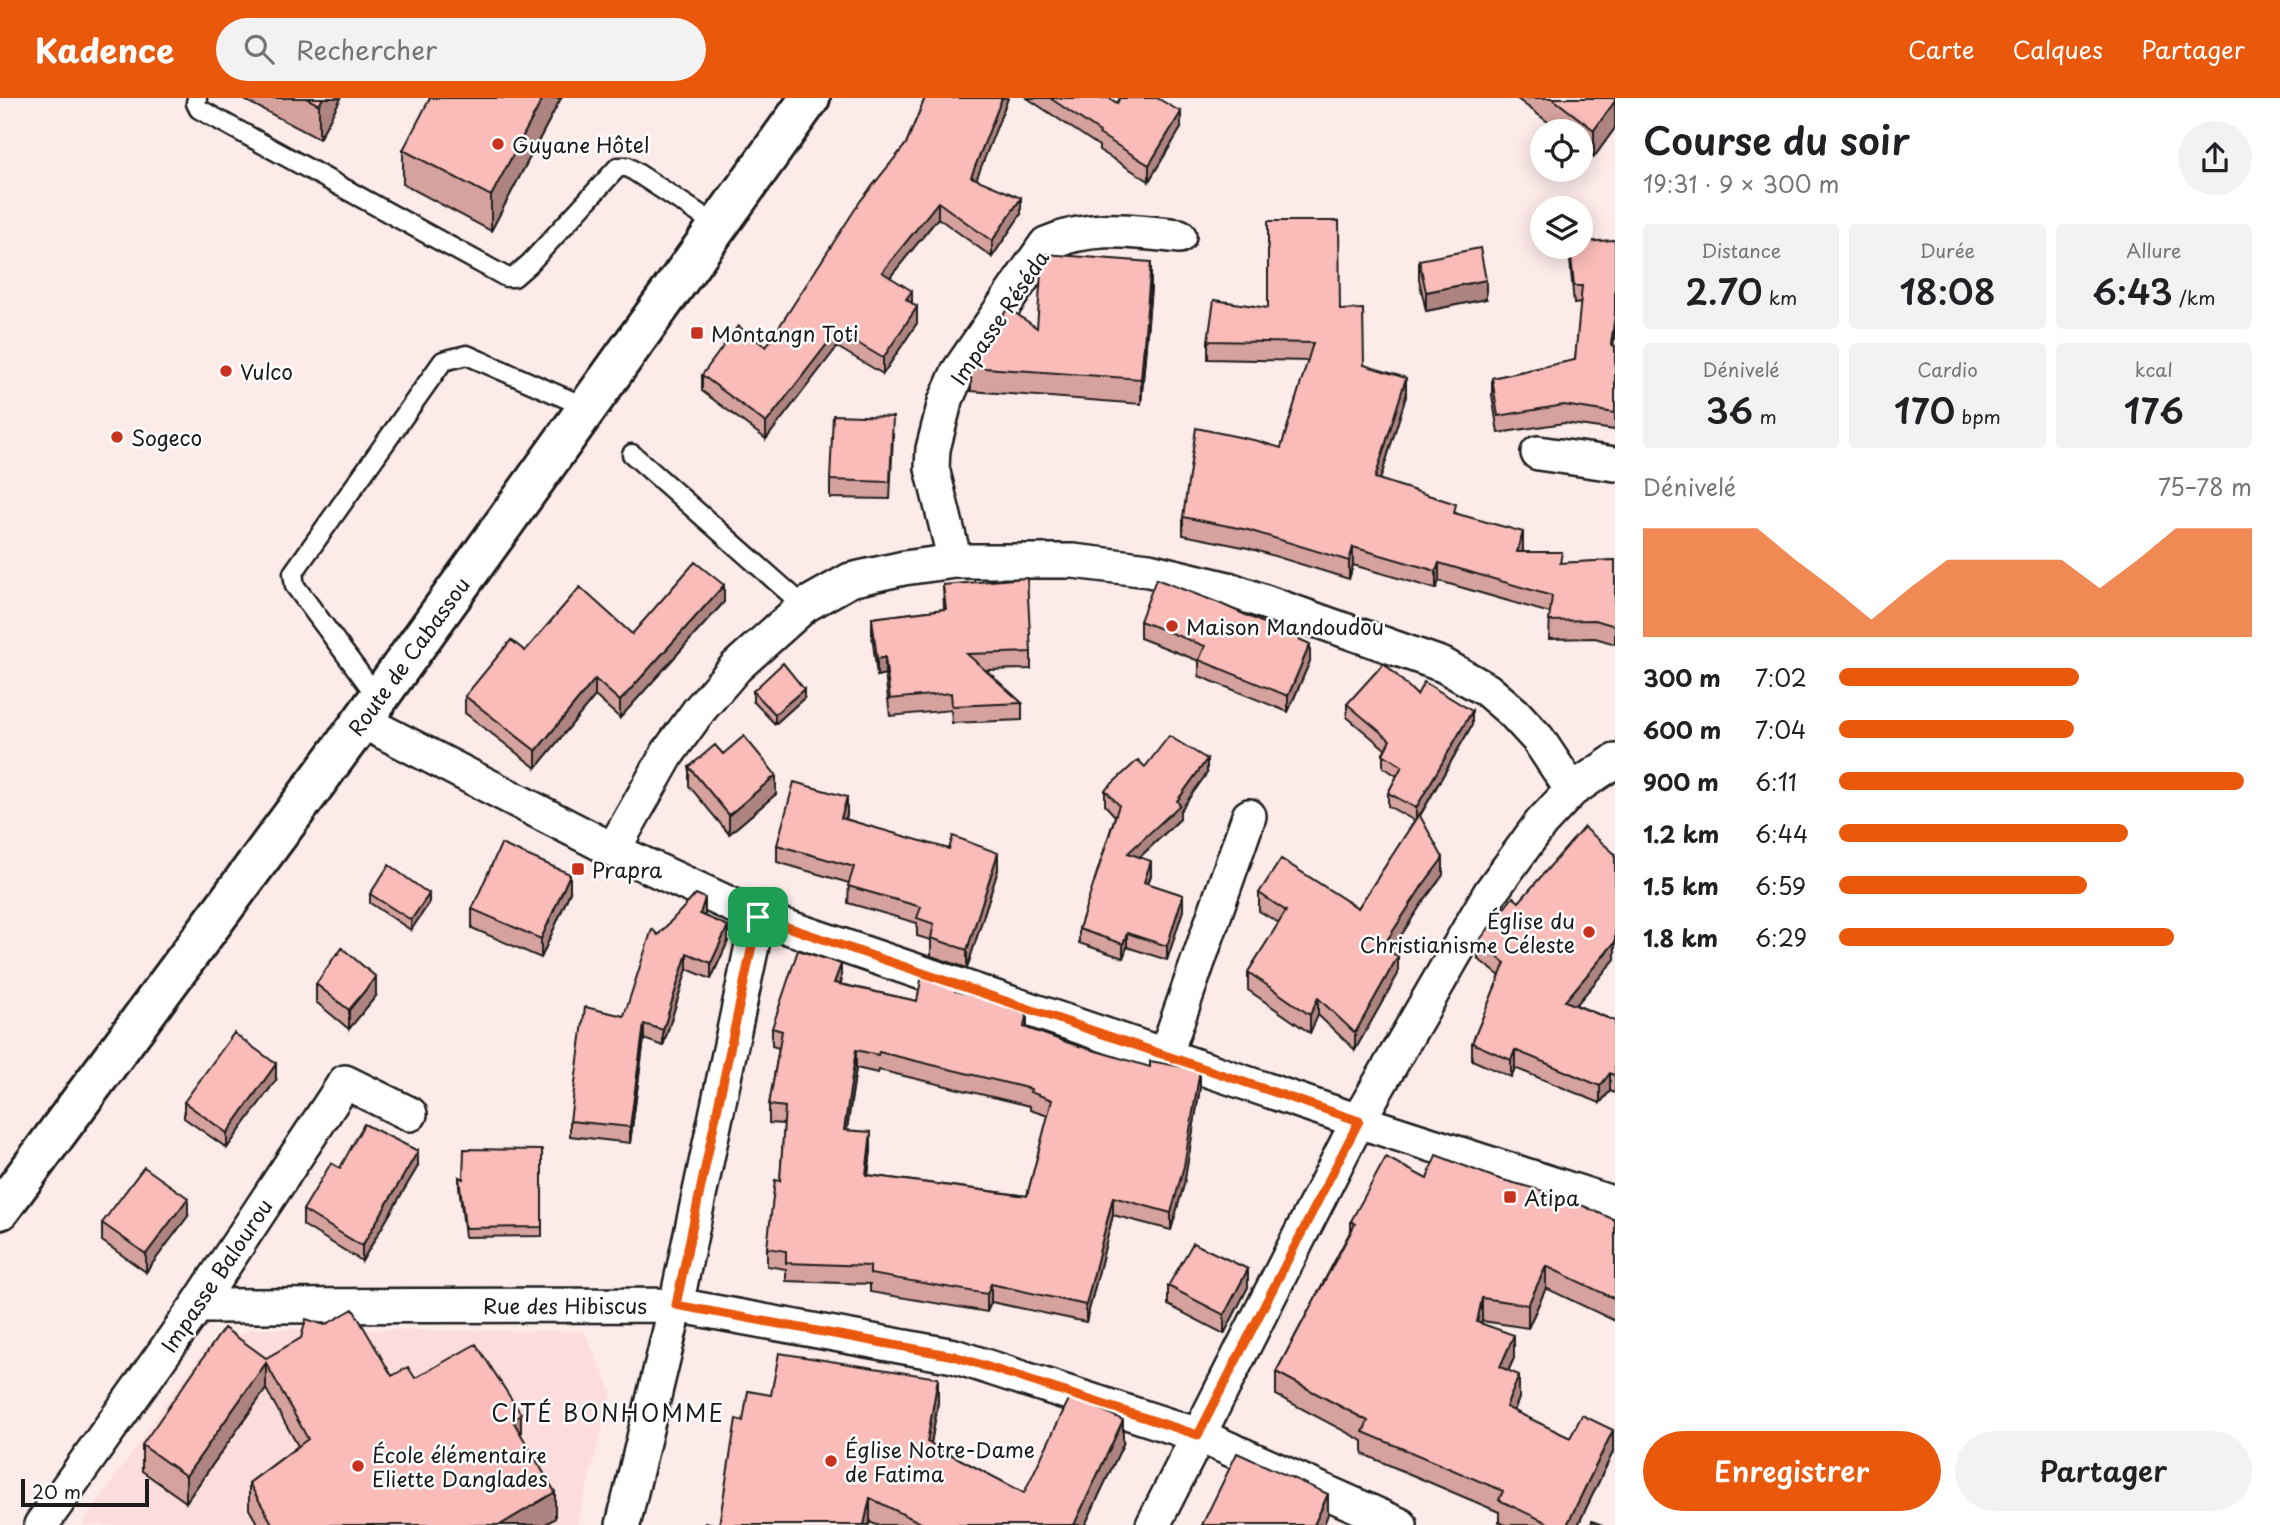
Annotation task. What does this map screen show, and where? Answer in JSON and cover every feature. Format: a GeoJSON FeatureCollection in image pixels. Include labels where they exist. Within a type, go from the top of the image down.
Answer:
{"type":"FeatureCollection","features":[{"type":"Feature","properties":{"kind":"main road","name":"Route de Cabassou"},"geometry":{"type":"LineString","coordinates":[[0,1210],[370,709],[810,98]]}},
{"type":"Feature","properties":{"kind":"street","name":"Impasse Réséda"},"geometry":{"type":"LineString","coordinates":[[955,561],[932,468],[933,449],[945,402],[958,372],[1046,243],[1092,230],[1179,236]]}},
{"type":"Feature","properties":{"kind":"street"},"geometry":{"type":"LineString","coordinates":[[1538,453],[1615,464]]}},
{"type":"Feature","properties":{"kind":"street"},"geometry":{"type":"LineString","coordinates":[[613,850],[668,753],[700,709],[736,667],[804,606],[850,580],[904,568],[955,561],[1073,561],[1149,570],[1228,589],[1443,665],[1487,690],[1514,713],[1538,739],[1572,790]]}},
{"type":"Feature","properties":{"kind":"street"},"geometry":{"type":"LineString","coordinates":[[370,709],[613,850],[758,917],[1359,1121],[1615,1204]]}},
{"type":"Feature","properties":{"kind":"street"},"geometry":{"type":"LineString","coordinates":[[1153,1525],[1359,1121],[1490,893],[1541,823],[1572,790],[1615,761]]}},
{"type":"Feature","properties":{"kind":"street"},"geometry":{"type":"LineString","coordinates":[[1166,1056],[1249,816]]}},
{"type":"Feature","properties":{"kind":"street"},"geometry":{"type":"LineString","coordinates":[[623,1525],[676,1305],[758,917]]}},
{"type":"Feature","properties":{"kind":"street","name":"Impasse Balourou"},"geometry":{"type":"LineString","coordinates":[[41,1525],[197,1306],[345,1082],[410,1114]]}},
{"type":"Feature","properties":{"kind":"street","name":"Rue des Hibiscus"},"geometry":{"type":"LineString","coordinates":[[197,1306],[676,1305],[954,1356],[1198,1435],[1400,1525]]}},
{"type":"Feature","properties":{"kind":"lane"},"geometry":{"type":"LineString","coordinates":[[197,98],[199,108],[506,277],[514,277],[530,263],[618,167],[628,167],[718,226]]}},
{"type":"Feature","properties":{"kind":"lane"},"geometry":{"type":"LineString","coordinates":[[370,709],[295,586],[293,573],[443,361],[467,355],[588,408]]}},
{"type":"Feature","properties":{"kind":"lane"},"geometry":{"type":"LineString","coordinates":[[632,454],[804,606]]}},
{"type":"Feature","properties":{"kind":"shaded area","name":"École élémentaire Eliette Danglades"},"geometry":{"type":"Polygon","coordinates":[[[252,1329],[584,1331],[612,1392],[577,1525],[82,1525],[204,1350],[252,1329]]]}},
{"type":"Feature","properties":{"kind":"building"},"geometry":{"type":"Polygon","coordinates":[[[306,98],[323,98],[319,105],[306,98]]]}},
{"type":"Feature","properties":{"kind":"building"},"geometry":{"type":"Polygon","coordinates":[[[430,98],[543,98],[491,196],[403,150],[430,98]]]}},
{"type":"Feature","properties":{"kind":"building"},"geometry":{"type":"Polygon","coordinates":[[[925,98],[1002,98],[971,177],[1021,198],[992,241],[938,202],[882,272],[912,291],[906,299],[917,307],[883,358],[837,331],[766,423],[702,375],[738,326],[766,347],[861,200],[906,144],[925,98]]]}},
{"type":"Feature","properties":{"kind":"building"},"geometry":{"type":"Polygon","coordinates":[[[1050,98],[1109,98],[1117,103],[1120,98],[1157,98],[1181,112],[1149,165],[1099,134],[1100,132],[1050,98]]]}},
{"type":"Feature","properties":{"kind":"building"},"geometry":{"type":"Polygon","coordinates":[[[1552,98],[1615,98],[1594,130],[1593,119],[1580,119],[1552,98]]]}},
{"type":"Feature","properties":{"kind":"building"},"geometry":{"type":"Polygon","coordinates":[[[1268,221],[1339,221],[1340,310],[1363,309],[1364,365],[1406,378],[1375,478],[1456,504],[1454,513],[1523,532],[1517,552],[1562,552],[1560,563],[1615,560],[1615,626],[1595,620],[1549,621],[1552,596],[1439,563],[1436,571],[1353,547],[1349,561],[1248,530],[1183,517],[1196,428],[1281,448],[1313,343],[1208,341],[1214,300],[1268,308],[1268,221]]]}},
{"type":"Feature","properties":{"kind":"building"},"geometry":{"type":"Polygon","coordinates":[[[1615,240],[1615,314],[1611,345],[1615,346],[1615,413],[1564,405],[1498,416],[1492,378],[1575,360],[1582,286],[1574,286],[1571,259],[1593,259],[1593,241],[1615,240]]]}},
{"type":"Feature","properties":{"kind":"building"},"geometry":{"type":"Polygon","coordinates":[[[1480,248],[1486,280],[1426,292],[1419,260],[1480,248]]]}},
{"type":"Feature","properties":{"kind":"building"},"geometry":{"type":"Polygon","coordinates":[[[1045,254],[1151,262],[1141,379],[971,367],[1008,308],[1037,328],[1042,259],[1045,254]]]}},
{"type":"Feature","properties":{"kind":"building"},"geometry":{"type":"Polygon","coordinates":[[[833,415],[893,417],[890,482],[830,480],[833,415]]]}},
{"type":"Feature","properties":{"kind":"building"},"geometry":{"type":"Polygon","coordinates":[[[695,562],[724,585],[620,701],[595,679],[536,751],[465,696],[511,640],[525,651],[580,587],[632,634],[695,562]]]}},
{"type":"Feature","properties":{"kind":"building"},"geometry":{"type":"Polygon","coordinates":[[[1027,578],[1031,652],[967,654],[1022,703],[952,706],[951,693],[890,699],[885,657],[877,659],[872,618],[946,609],[943,585],[1027,578]]]}},
{"type":"Feature","properties":{"kind":"building"},"geometry":{"type":"Polygon","coordinates":[[[1156,579],[1219,603],[1310,644],[1288,696],[1199,660],[1205,646],[1140,621],[1156,579]]]}},
{"type":"Feature","properties":{"kind":"building"},"geometry":{"type":"Polygon","coordinates":[[[783,663],[804,689],[775,714],[753,691],[783,663]]]}},
{"type":"Feature","properties":{"kind":"building"},"geometry":{"type":"Polygon","coordinates":[[[1384,663],[1417,695],[1424,682],[1472,711],[1416,808],[1388,793],[1402,766],[1383,754],[1390,740],[1347,704],[1384,663]]]}},
{"type":"Feature","properties":{"kind":"building"},"geometry":{"type":"Polygon","coordinates":[[[744,736],[776,775],[729,815],[689,767],[715,745],[723,754],[744,736]]]}},
{"type":"Feature","properties":{"kind":"building"},"geometry":{"type":"Polygon","coordinates":[[[1169,736],[1207,759],[1177,801],[1180,805],[1128,853],[1151,861],[1144,882],[1183,895],[1167,946],[1127,933],[1123,944],[1079,929],[1119,805],[1105,790],[1138,760],[1145,767],[1169,736]]]}},
{"type":"Feature","properties":{"kind":"building"},"geometry":{"type":"Polygon","coordinates":[[[794,782],[847,797],[841,818],[949,849],[953,836],[998,853],[967,950],[931,938],[934,924],[917,918],[921,907],[848,886],[854,867],[777,845],[794,782]]]}},
{"type":"Feature","properties":{"kind":"building"},"geometry":{"type":"Polygon","coordinates":[[[1419,814],[1443,858],[1382,948],[1398,956],[1355,1033],[1318,998],[1310,1015],[1248,972],[1286,911],[1259,893],[1281,859],[1358,908],[1419,814]]]}},
{"type":"Feature","properties":{"kind":"building"},"geometry":{"type":"Polygon","coordinates":[[[1584,827],[1615,854],[1615,942],[1565,1001],[1615,1021],[1615,1076],[1610,1073],[1600,1086],[1515,1050],[1511,1060],[1472,1043],[1505,963],[1478,942],[1513,897],[1519,902],[1584,827]]]}},
{"type":"Feature","properties":{"kind":"building"},"geometry":{"type":"Polygon","coordinates":[[[501,844],[570,874],[541,939],[472,909],[501,844]]]}},
{"type":"Feature","properties":{"kind":"building"},"geometry":{"type":"Polygon","coordinates":[[[389,865],[429,894],[411,920],[370,894],[389,865]]]}},
{"type":"Feature","properties":{"kind":"building"},"geometry":{"type":"Polygon","coordinates":[[[696,894],[705,898],[700,914],[728,926],[711,963],[687,953],[663,1030],[644,1024],[630,1127],[570,1121],[585,1007],[624,1016],[652,929],[658,935],[696,894]]]}},
{"type":"Feature","properties":{"kind":"building"},"geometry":{"type":"Polygon","coordinates":[[[342,948],[376,977],[349,1010],[316,984],[342,948]]]}},
{"type":"Feature","properties":{"kind":"building"},"geometry":{"type":"Polygon","coordinates":[[[798,950],[841,964],[834,983],[917,1001],[922,975],[956,987],[955,991],[1027,1011],[1024,1027],[1069,1043],[1150,1067],[1150,1061],[1200,1070],[1184,1166],[1171,1213],[1113,1197],[1086,1305],[991,1284],[987,1294],[870,1274],[870,1266],[786,1263],[786,1251],[767,1248],[775,1180],[780,1181],[785,1107],[769,1105],[782,1031],[772,1028],[798,950]],[[856,1050],[844,1130],[871,1132],[866,1175],[1027,1196],[1052,1100],[1030,1092],[1031,1089],[879,1052],[878,1055],[856,1050]]]}},
{"type":"Feature","properties":{"kind":"building"},"geometry":{"type":"Polygon","coordinates":[[[234,1033],[276,1064],[227,1133],[184,1102],[234,1033]]]}},
{"type":"Feature","properties":{"kind":"building"},"geometry":{"type":"Polygon","coordinates":[[[364,1124],[418,1151],[362,1246],[303,1210],[331,1163],[340,1168],[364,1124]]]}},
{"type":"Feature","properties":{"kind":"building"},"geometry":{"type":"Polygon","coordinates":[[[464,1149],[542,1150],[542,1227],[465,1228],[459,1177],[463,1179],[464,1149]]]}},
{"type":"Feature","properties":{"kind":"building"},"geometry":{"type":"Polygon","coordinates":[[[1436,1155],[1496,1178],[1561,1196],[1615,1220],[1615,1299],[1546,1266],[1528,1305],[1482,1298],[1477,1322],[1514,1335],[1500,1367],[1519,1375],[1506,1407],[1570,1438],[1582,1415],[1613,1430],[1567,1525],[1552,1525],[1499,1500],[1503,1491],[1363,1432],[1368,1421],[1276,1372],[1355,1224],[1351,1221],[1386,1157],[1427,1179],[1436,1155]]]}},
{"type":"Feature","properties":{"kind":"building"},"geometry":{"type":"Polygon","coordinates":[[[144,1167],[188,1198],[146,1254],[102,1223],[144,1167]]]}},
{"type":"Feature","properties":{"kind":"building"},"geometry":{"type":"Polygon","coordinates":[[[1193,1243],[1248,1269],[1224,1315],[1168,1286],[1193,1243]]]}},
{"type":"Feature","properties":{"kind":"building"},"geometry":{"type":"Polygon","coordinates":[[[353,1309],[392,1376],[408,1367],[415,1378],[476,1344],[521,1414],[513,1421],[555,1492],[500,1525],[273,1525],[249,1483],[308,1439],[266,1363],[186,1476],[142,1445],[224,1328],[266,1358],[301,1338],[306,1319],[325,1325],[353,1309]]]}},
{"type":"Feature","properties":{"kind":"building"},"geometry":{"type":"Polygon","coordinates":[[[779,1353],[938,1378],[927,1442],[1024,1493],[1071,1395],[1123,1420],[1074,1525],[925,1525],[870,1498],[864,1525],[719,1525],[736,1419],[743,1421],[748,1391],[771,1395],[779,1353]]]}},
{"type":"Feature","properties":{"kind":"building"},"geometry":{"type":"Polygon","coordinates":[[[1237,1453],[1328,1494],[1314,1525],[1202,1525],[1237,1453]]]}},
{"type":"Feature","properties":{"kind":"place","name":"Guyane Hôtel"},"geometry":{"type":"Point","coordinates":[498,144]}},
{"type":"Feature","properties":{"kind":"place","name":"Montangn Toti"},"geometry":{"type":"Point","coordinates":[697,333]}},
{"type":"Feature","properties":{"kind":"place","name":"Vulco"},"geometry":{"type":"Point","coordinates":[226,371]}},
{"type":"Feature","properties":{"kind":"place","name":"Sogeco"},"geometry":{"type":"Point","coordinates":[117,437]}},
{"type":"Feature","properties":{"kind":"place","name":"Maison Mandoudou"},"geometry":{"type":"Point","coordinates":[1172,626]}},
{"type":"Feature","properties":{"kind":"place","name":"Prapra"},"geometry":{"type":"Point","coordinates":[578,869]}},
{"type":"Feature","properties":{"kind":"place","name":"Église du Christianisme Céleste"},"geometry":{"type":"Point","coordinates":[1589,932]}},
{"type":"Feature","properties":{"kind":"place","name":"Atipa"},"geometry":{"type":"Point","coordinates":[1510,1197]}},
{"type":"Feature","properties":{"kind":"place","name":"Église Notre-Dame de Fatima"},"geometry":{"type":"Point","coordinates":[831,1461]}},
{"type":"Feature","properties":{"kind":"place","name":"École élémentaire Eliette Danglades"},"geometry":{"type":"Point","coordinates":[358,1466]}},
{"type":"Feature","properties":{"kind":"district","name":"CITÉ BONHOMME"},"geometry":{"type":"Point","coordinates":[608,1412]}},
{"type":"Feature","properties":{"kind":"route"},"geometry":{"type":"LineString","coordinates":[[758,917],[1359,1121],[1198,1435],[954,1356],[676,1305],[758,917]]}}]}
